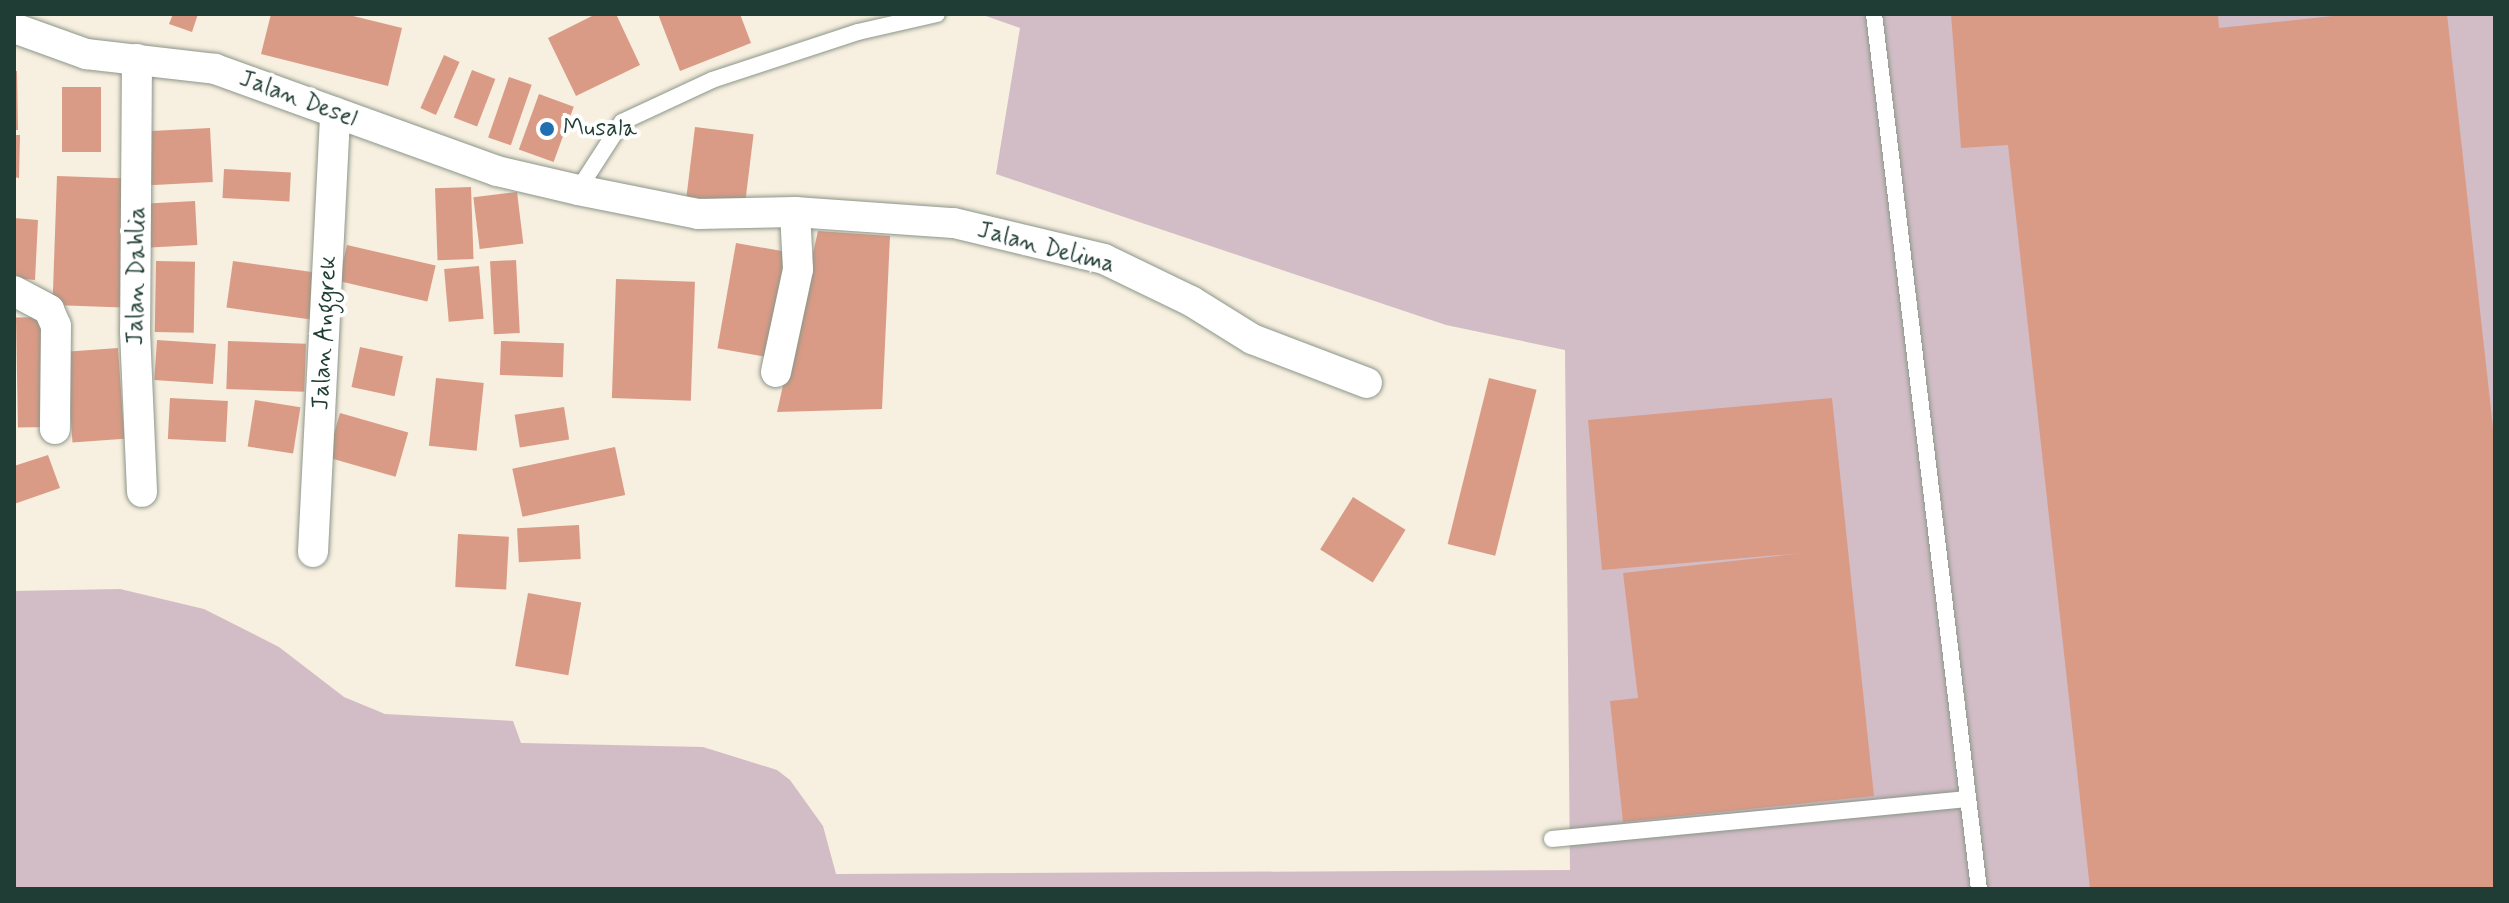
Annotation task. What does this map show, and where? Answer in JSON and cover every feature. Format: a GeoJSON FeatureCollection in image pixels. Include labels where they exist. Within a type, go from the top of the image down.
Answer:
{"type":"FeatureCollection","features":[{"type":"Feature","properties":{"kind":"street","name":"Jalan Desel"},"geometry":{"type":"LineString","coordinates":[[14,28],[86,54],[215,69],[497,171],[578,190]]}},
{"type":"Feature","properties":{"kind":"street","name":"Jalan Dahlia"},"geometry":{"type":"LineString","coordinates":[[137,59],[135,331],[142,492]]}},
{"type":"Feature","properties":{"kind":"street","name":"Jalan Anggrek"},"geometry":{"type":"LineString","coordinates":[[313,552],[335,113]]}},
{"type":"Feature","properties":{"kind":"street","name":"Jalan Delima"},"geometry":{"type":"LineString","coordinates":[[578,190],[698,214],[795,212],[954,223],[1104,259],[1191,301],[1252,339],[1367,383]]}},
{"type":"Feature","properties":{"kind":"street"},"geometry":{"type":"LineString","coordinates":[[776,372],[798,269],[795,212]]}},
{"type":"Feature","properties":{"kind":"street"},"geometry":{"type":"LineString","coordinates":[[14,291],[49,310],[56,326],[55,429]]}},
{"type":"Feature","properties":{"kind":"lane"},"geometry":{"type":"LineString","coordinates":[[578,190],[622,122],[712,80],[858,32],[937,14]]}},
{"type":"Feature","properties":{"kind":"lane"},"geometry":{"type":"LineString","coordinates":[[1874,14],[1979,889]]}},
{"type":"Feature","properties":{"kind":"lane"},"geometry":{"type":"LineString","coordinates":[[1552,839],[1967,799]]}},
{"type":"Feature","properties":{"kind":"shaded area"},"geometry":{"type":"Polygon","coordinates":[[[980,14],[2495,14],[2495,889],[14,889],[14,591],[120,589],[204,609],[279,647],[344,697],[385,714],[513,721],[521,743],[703,747],[777,770],[790,780],[823,826],[836,874],[1570,870],[1565,350],[1446,325],[996,174],[1020,28],[980,14]]]}},
{"type":"Feature","properties":{"kind":"building"},"geometry":{"type":"Polygon","coordinates":[[[173,14],[198,14],[192,32],[169,24],[173,14]]]}},
{"type":"Feature","properties":{"kind":"building"},"geometry":{"type":"Polygon","coordinates":[[[271,14],[345,14],[402,28],[388,86],[261,54],[271,14]]]}},
{"type":"Feature","properties":{"kind":"building"},"geometry":{"type":"Polygon","coordinates":[[[596,14],[616,14],[640,65],[576,96],[548,38],[596,14]]]}},
{"type":"Feature","properties":{"kind":"building"},"geometry":{"type":"Polygon","coordinates":[[[658,14],[740,14],[751,43],[680,71],[658,14]]]}},
{"type":"Feature","properties":{"kind":"building"},"geometry":{"type":"Polygon","coordinates":[[[1951,14],[2218,14],[2219,28],[2351,14],[2447,14],[2495,445],[2495,889],[2090,889],[2008,145],[1961,148],[1951,14]]]}},
{"type":"Feature","properties":{"kind":"building"},"geometry":{"type":"Polygon","coordinates":[[[444,55],[460,62],[436,115],[420,108],[444,55]]]}},
{"type":"Feature","properties":{"kind":"building"},"geometry":{"type":"Polygon","coordinates":[[[472,70],[495,79],[477,127],[454,118],[472,70]]]}},
{"type":"Feature","properties":{"kind":"building"},"geometry":{"type":"Polygon","coordinates":[[[14,71],[17,71],[18,130],[14,130],[14,71]]]}},
{"type":"Feature","properties":{"kind":"building"},"geometry":{"type":"Polygon","coordinates":[[[509,77],[532,85],[511,145],[488,138],[509,77]]]}},
{"type":"Feature","properties":{"kind":"building"},"geometry":{"type":"Polygon","coordinates":[[[62,87],[101,87],[101,152],[62,152],[62,87]]]}},
{"type":"Feature","properties":{"kind":"building","name":"Musala"},"geometry":{"type":"Polygon","coordinates":[[[539,94],[574,107],[554,162],[519,149],[539,94]]]}},
{"type":"Feature","properties":{"kind":"building"},"geometry":{"type":"Polygon","coordinates":[[[695,127],[754,134],[745,204],[686,196],[695,127]]]}},
{"type":"Feature","properties":{"kind":"building"},"geometry":{"type":"Polygon","coordinates":[[[210,128],[213,182],[149,185],[146,131],[210,128]]]}},
{"type":"Feature","properties":{"kind":"building"},"geometry":{"type":"Polygon","coordinates":[[[14,135],[20,135],[19,178],[14,177],[14,135]]]}},
{"type":"Feature","properties":{"kind":"building"},"geometry":{"type":"Polygon","coordinates":[[[224,169],[291,173],[289,201],[222,198],[224,169]]]}},
{"type":"Feature","properties":{"kind":"building"},"geometry":{"type":"Polygon","coordinates":[[[57,176],[128,178],[123,307],[52,305],[57,176]]]}},
{"type":"Feature","properties":{"kind":"building"},"geometry":{"type":"Polygon","coordinates":[[[471,187],[474,259],[438,260],[435,188],[471,187]]]}},
{"type":"Feature","properties":{"kind":"building"},"geometry":{"type":"Polygon","coordinates":[[[517,192],[523,244],[480,249],[473,197],[517,192]]]}},
{"type":"Feature","properties":{"kind":"building"},"geometry":{"type":"Polygon","coordinates":[[[195,201],[197,245],[145,248],[143,204],[195,201]]]}},
{"type":"Feature","properties":{"kind":"building"},"geometry":{"type":"Polygon","coordinates":[[[14,218],[38,220],[35,280],[14,278],[14,218]]]}},
{"type":"Feature","properties":{"kind":"building"},"geometry":{"type":"Polygon","coordinates":[[[818,231],[890,236],[882,409],[777,412],[818,231]]]}},
{"type":"Feature","properties":{"kind":"building"},"geometry":{"type":"Polygon","coordinates":[[[736,243],[790,253],[772,358],[717,348],[736,243]]]}},
{"type":"Feature","properties":{"kind":"building"},"geometry":{"type":"Polygon","coordinates":[[[347,245],[436,265],[427,302],[339,281],[347,245]]]}},
{"type":"Feature","properties":{"kind":"building"},"geometry":{"type":"Polygon","coordinates":[[[516,260],[520,333],[494,334],[490,261],[516,260]]]}},
{"type":"Feature","properties":{"kind":"building"},"geometry":{"type":"Polygon","coordinates":[[[156,261],[195,262],[194,333],[155,332],[156,261]]]}},
{"type":"Feature","properties":{"kind":"building"},"geometry":{"type":"Polygon","coordinates":[[[233,261],[319,273],[313,320],[226,308],[233,261]]]}},
{"type":"Feature","properties":{"kind":"building"},"geometry":{"type":"Polygon","coordinates":[[[479,266],[484,319],[449,322],[444,269],[479,266]]]}},
{"type":"Feature","properties":{"kind":"building"},"geometry":{"type":"Polygon","coordinates":[[[616,279],[695,282],[691,401],[612,398],[616,279]]]}},
{"type":"Feature","properties":{"kind":"building"},"geometry":{"type":"Polygon","coordinates":[[[47,317],[49,427],[18,428],[16,318],[47,317]]]}},
{"type":"Feature","properties":{"kind":"building"},"geometry":{"type":"Polygon","coordinates":[[[157,340],[216,344],[213,384],[154,380],[157,340]]]}},
{"type":"Feature","properties":{"kind":"building"},"geometry":{"type":"Polygon","coordinates":[[[228,341],[306,344],[304,392],[226,389],[228,341]]]}},
{"type":"Feature","properties":{"kind":"building"},"geometry":{"type":"Polygon","coordinates":[[[501,341],[564,343],[563,377],[500,375],[501,341]]]}},
{"type":"Feature","properties":{"kind":"building"},"geometry":{"type":"Polygon","coordinates":[[[360,347],[403,356],[395,396],[351,387],[360,347]]]}},
{"type":"Feature","properties":{"kind":"building"},"geometry":{"type":"Polygon","coordinates":[[[118,348],[124,439],[72,442],[66,352],[118,348]]]}},
{"type":"Feature","properties":{"kind":"building"},"geometry":{"type":"Polygon","coordinates":[[[436,378],[484,383],[477,451],[429,446],[436,378]]]}},
{"type":"Feature","properties":{"kind":"building"},"geometry":{"type":"Polygon","coordinates":[[[1489,378],[1537,390],[1495,556],[1448,544],[1489,378]]]}},
{"type":"Feature","properties":{"kind":"building"},"geometry":{"type":"Polygon","coordinates":[[[170,398],[228,401],[226,442],[168,439],[170,398]]]}},
{"type":"Feature","properties":{"kind":"building"},"geometry":{"type":"Polygon","coordinates":[[[1832,398],[1874,796],[1623,822],[1610,701],[1638,698],[1623,573],[1804,553],[1602,570],[1588,420],[1832,398]]]}},
{"type":"Feature","properties":{"kind":"building"},"geometry":{"type":"Polygon","coordinates":[[[255,400],[300,407],[293,454],[248,446],[255,400]]]}},
{"type":"Feature","properties":{"kind":"building"},"geometry":{"type":"Polygon","coordinates":[[[564,407],[569,440],[520,447],[515,415],[564,407]]]}},
{"type":"Feature","properties":{"kind":"building"},"geometry":{"type":"Polygon","coordinates":[[[340,413],[408,433],[396,477],[327,457],[340,413]]]}},
{"type":"Feature","properties":{"kind":"building"},"geometry":{"type":"Polygon","coordinates":[[[615,447],[625,495],[522,517],[512,469],[615,447]]]}},
{"type":"Feature","properties":{"kind":"building"},"geometry":{"type":"Polygon","coordinates":[[[48,455],[60,488],[14,504],[14,466],[48,455]]]}},
{"type":"Feature","properties":{"kind":"building"},"geometry":{"type":"Polygon","coordinates":[[[1353,497],[1406,530],[1373,582],[1320,550],[1353,497]]]}},
{"type":"Feature","properties":{"kind":"building"},"geometry":{"type":"Polygon","coordinates":[[[579,525],[581,559],[519,562],[517,528],[579,525]]]}},
{"type":"Feature","properties":{"kind":"building"},"geometry":{"type":"Polygon","coordinates":[[[458,534],[509,537],[506,590],[455,587],[458,534]]]}},
{"type":"Feature","properties":{"kind":"building"},"geometry":{"type":"Polygon","coordinates":[[[528,593],[581,602],[568,675],[515,666],[528,593]]]}},
{"type":"Feature","properties":{"kind":"place","name":"Musala"},"geometry":{"type":"Point","coordinates":[547,129]}}]}
